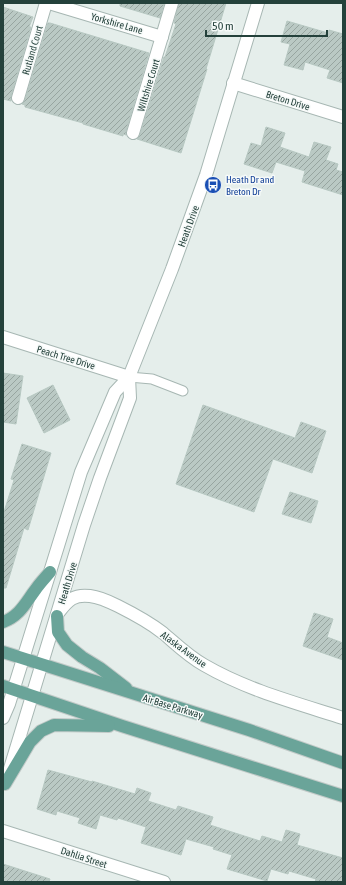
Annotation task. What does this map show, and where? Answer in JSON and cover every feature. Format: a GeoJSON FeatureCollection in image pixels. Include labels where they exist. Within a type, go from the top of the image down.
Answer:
{"type":"FeatureCollection","features":[{"type":"Feature","properties":{"kind":"main road"},"geometry":{"type":"LineString","coordinates":[[3,622],[16,614],[27,603],[35,589],[50,572]]}},
{"type":"Feature","properties":{"kind":"main road"},"geometry":{"type":"LineString","coordinates":[[57,616],[58,632],[67,644],[82,657],[100,668],[133,694]]}},
{"type":"Feature","properties":{"kind":"main road","name":"Air Base Parkway"},"geometry":{"type":"LineString","coordinates":[[3,652],[249,730],[343,763]]}},
{"type":"Feature","properties":{"kind":"main road"},"geometry":{"type":"LineString","coordinates":[[8,688],[343,796]]}},
{"type":"Feature","properties":{"kind":"main road"},"geometry":{"type":"LineString","coordinates":[[4,787],[30,742],[41,731],[54,725],[122,726]]}},
{"type":"Feature","properties":{"kind":"street","name":"Yorkshire Lane"},"geometry":{"type":"LineString","coordinates":[[47,3],[162,37]]}},
{"type":"Feature","properties":{"kind":"street","name":"Rutland Court"},"geometry":{"type":"LineString","coordinates":[[18,98],[47,3]]}},
{"type":"Feature","properties":{"kind":"street","name":"Wiltshire Court"},"geometry":{"type":"LineString","coordinates":[[133,133],[172,3]]}},
{"type":"Feature","properties":{"kind":"street","name":"Heath Drive"},"geometry":{"type":"LineString","coordinates":[[3,718],[8,688],[23,658],[66,519],[89,452],[115,392],[129,378],[172,269],[206,175],[258,3]]}},
{"type":"Feature","properties":{"kind":"street","name":"Breton Drive"},"geometry":{"type":"LineString","coordinates":[[233,83],[343,117]]}},
{"type":"Feature","properties":{"kind":"street","name":"Peach Tree Drive"},"geometry":{"type":"LineString","coordinates":[[3,337],[129,378]]}},
{"type":"Feature","properties":{"kind":"street","name":"Heath Drive"},"geometry":{"type":"LineString","coordinates":[[4,787],[100,478],[130,398],[129,378]]}},
{"type":"Feature","properties":{"kind":"street","name":"Alaska Avenue"},"geometry":{"type":"LineString","coordinates":[[57,616],[65,603],[74,596],[90,596],[111,603],[136,615],[203,665],[254,689],[343,718]]}},
{"type":"Feature","properties":{"kind":"street","name":"Dahlia Street"},"geometry":{"type":"LineString","coordinates":[[3,831],[164,882]]}},
{"type":"Feature","properties":{"kind":"lane"},"geometry":{"type":"LineString","coordinates":[[129,378],[152,379],[183,391]]}},
{"type":"Feature","properties":{"kind":"building"},"geometry":{"type":"Polygon","coordinates":[[[120,3],[164,3],[160,18],[120,6],[120,3]]]}},
{"type":"Feature","properties":{"kind":"building"},"geometry":{"type":"Polygon","coordinates":[[[179,3],[226,3],[181,153],[137,139],[140,135],[164,57],[176,24],[174,23],[179,3]]]}},
{"type":"Feature","properties":{"kind":"building"},"geometry":{"type":"Polygon","coordinates":[[[3,7],[33,17],[29,27],[31,27],[11,96],[11,101],[3,99],[3,7]]]}},
{"type":"Feature","properties":{"kind":"building"},"geometry":{"type":"Polygon","coordinates":[[[287,21],[328,33],[329,30],[343,34],[343,83],[327,78],[330,70],[305,62],[303,70],[284,65],[290,44],[281,42],[287,21]]]}},
{"type":"Feature","properties":{"kind":"building"},"geometry":{"type":"Polygon","coordinates":[[[48,23],[149,53],[126,135],[123,134],[123,136],[25,107],[25,105],[22,104],[25,100],[48,23]]]}},
{"type":"Feature","properties":{"kind":"building"},"geometry":{"type":"Polygon","coordinates":[[[266,127],[285,133],[280,147],[309,157],[314,142],[331,147],[326,160],[338,164],[336,170],[343,172],[343,195],[302,182],[305,171],[276,162],[272,173],[244,164],[251,143],[261,146],[266,127]]]}},
{"type":"Feature","properties":{"kind":"building"},"geometry":{"type":"Polygon","coordinates":[[[3,373],[23,376],[16,424],[3,422],[3,373]]]}},
{"type":"Feature","properties":{"kind":"building"},"geometry":{"type":"Polygon","coordinates":[[[53,385],[70,420],[44,433],[27,398],[53,385]]]}},
{"type":"Feature","properties":{"kind":"building"},"geometry":{"type":"Polygon","coordinates":[[[203,405],[295,438],[301,422],[326,431],[312,473],[273,459],[254,512],[176,484],[203,405]]]}},
{"type":"Feature","properties":{"kind":"building"},"geometry":{"type":"Polygon","coordinates":[[[22,444],[51,453],[28,530],[24,528],[6,588],[3,588],[3,515],[14,480],[11,479],[22,444]]]}},
{"type":"Feature","properties":{"kind":"building"},"geometry":{"type":"Polygon","coordinates":[[[290,492],[318,501],[311,523],[282,514],[290,492]]]}},
{"type":"Feature","properties":{"kind":"building"},"geometry":{"type":"Polygon","coordinates":[[[314,613],[333,619],[327,637],[343,643],[343,660],[303,646],[314,613]]]}},
{"type":"Feature","properties":{"kind":"building"},"geometry":{"type":"Polygon","coordinates":[[[48,770],[135,794],[137,788],[151,793],[148,801],[176,810],[178,806],[213,817],[210,825],[260,841],[262,836],[282,842],[286,830],[300,834],[297,845],[343,858],[343,882],[315,882],[316,879],[289,871],[288,874],[271,869],[267,881],[227,869],[232,855],[213,849],[214,847],[186,839],[181,855],[141,843],[146,827],[118,818],[117,820],[100,815],[96,829],[78,823],[80,818],[57,811],[56,815],[37,809],[48,770]]]}},
{"type":"Feature","properties":{"kind":"building"},"geometry":{"type":"Polygon","coordinates":[[[3,864],[50,879],[49,882],[3,882],[3,864]]]}},
{"type":"Feature","properties":{"kind":"place","name":"Heath Dr and Breton Dr"},"geometry":{"type":"Point","coordinates":[213,185]}}]}
